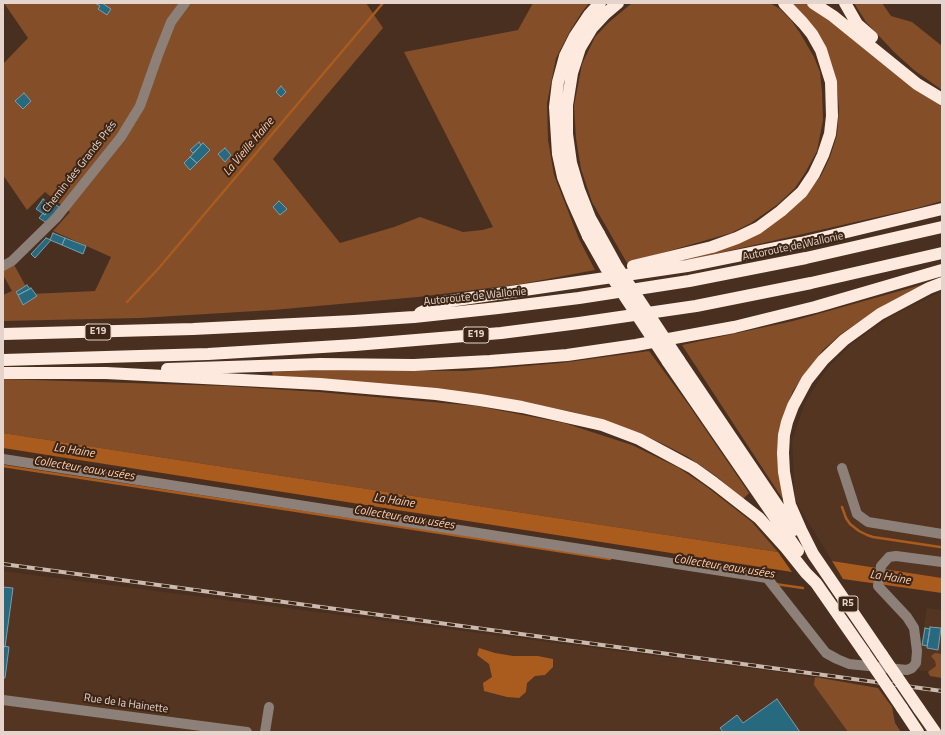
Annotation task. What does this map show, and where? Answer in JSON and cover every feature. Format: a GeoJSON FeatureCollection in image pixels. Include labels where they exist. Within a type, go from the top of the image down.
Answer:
{"type":"FeatureCollection","features":[{"type":"Feature","properties":{"kind":"highway"},"geometry":{"type":"LineString","coordinates":[[600,3],[589,15],[575,36],[565,56],[558,82],[555,107],[558,154],[563,177],[572,200],[593,235],[616,265],[674,361],[813,574],[816,583]]}},
{"type":"Feature","properties":{"kind":"highway"},"geometry":{"type":"LineString","coordinates":[[593,235],[590,218],[579,190],[571,163],[567,134],[567,105],[572,73],[580,48],[592,28],[618,3]]}},
{"type":"Feature","properties":{"kind":"highway"},"geometry":{"type":"LineString","coordinates":[[537,289],[712,247],[758,228],[775,216],[802,192],[814,174],[830,134],[832,116],[831,82],[821,50],[812,34],[784,3]]}},
{"type":"Feature","properties":{"kind":"highway"},"geometry":{"type":"LineString","coordinates":[[813,3],[833,16],[917,84],[942,99]]}},
{"type":"Feature","properties":{"kind":"highway"},"geometry":{"type":"LineString","coordinates":[[845,3],[857,24],[888,52],[896,67]]}},
{"type":"Feature","properties":{"kind":"highway"},"geometry":{"type":"LineString","coordinates":[[414,317],[442,302],[687,266],[808,241],[942,209]]}},
{"type":"Feature","properties":{"kind":"highway","name":"Autoroute de Wallonie"},"geometry":{"type":"LineString","coordinates":[[3,334],[193,330],[414,317],[498,308],[579,298],[689,281],[806,258],[942,227]]}},
{"type":"Feature","properties":{"kind":"highway","name":"E19"},"geometry":{"type":"LineString","coordinates":[[3,360],[208,354],[355,345],[501,333],[696,306],[811,283],[942,253]]}},
{"type":"Feature","properties":{"kind":"highway"},"geometry":{"type":"LineString","coordinates":[[106,373],[148,370],[320,364],[414,365],[490,361],[567,354],[636,345],[734,327],[816,307],[942,270]]}},
{"type":"Feature","properties":{"kind":"highway"},"geometry":{"type":"LineString","coordinates":[[813,554],[790,505],[784,472],[784,435],[793,406],[812,372],[844,340],[880,314],[929,288],[942,283]]}},
{"type":"Feature","properties":{"kind":"highway"},"geometry":{"type":"LineString","coordinates":[[674,361],[802,543],[813,554]]}},
{"type":"Feature","properties":{"kind":"highway"},"geometry":{"type":"LineString","coordinates":[[3,373],[106,373],[313,383],[436,394],[522,407],[602,425],[639,439],[693,468],[714,483],[759,518],[816,583]]}},
{"type":"Feature","properties":{"kind":"highway","name":"R5"},"geometry":{"type":"LineString","coordinates":[[813,554],[935,732]]}},
{"type":"Feature","properties":{"kind":"highway","name":"R5"},"geometry":{"type":"LineString","coordinates":[[816,583],[918,732]]}},
{"type":"Feature","properties":{"kind":"street","name":"Chemin des Grands Prés"},"geometry":{"type":"LineString","coordinates":[[3,266],[12,261],[57,217],[121,137],[140,106],[158,55],[172,22],[185,3]]}},
{"type":"Feature","properties":{"kind":"street"},"geometry":{"type":"LineString","coordinates":[[3,460],[767,578],[826,653],[850,664],[908,670],[912,668],[916,663],[917,651],[914,628],[907,617],[878,586],[881,566],[889,557],[896,556],[942,562]]}},
{"type":"Feature","properties":{"kind":"street"},"geometry":{"type":"LineString","coordinates":[[842,468],[857,514],[868,522],[942,534]]}},
{"type":"Feature","properties":{"kind":"street","name":"Rue de la Hainette"},"geometry":{"type":"LineString","coordinates":[[3,700],[247,732]]}},
{"type":"Feature","properties":{"kind":"street"},"geometry":{"type":"LineString","coordinates":[[265,732],[269,707]]}},
{"type":"Feature","properties":{"kind":"street"},"geometry":{"type":"LineString","coordinates":[[164,732],[165,721]]}},
{"type":"Feature","properties":{"kind":"shaded area"},"geometry":{"type":"Polygon","coordinates":[[[4,3],[366,3],[383,28],[273,159],[340,243],[394,227],[420,217],[463,232],[493,227],[404,52],[518,30],[533,3],[589,3],[570,31],[556,58],[547,103],[548,140],[554,175],[579,239],[595,270],[521,284],[418,297],[273,310],[140,318],[3,321],[3,295],[12,291],[3,275],[3,266],[12,261],[30,294],[95,291],[111,257],[53,231],[70,212],[45,192],[27,210],[3,175],[3,64],[28,38],[4,3]]]}},
{"type":"Feature","properties":{"kind":"shaded area"},"geometry":{"type":"Polygon","coordinates":[[[632,3],[770,3],[780,9],[791,20],[800,33],[814,57],[820,72],[823,120],[817,151],[795,188],[778,204],[751,223],[731,233],[627,263],[592,202],[581,169],[576,138],[574,106],[582,64],[595,37],[608,23],[632,3]]]}},
{"type":"Feature","properties":{"kind":"shaded area"},"geometry":{"type":"Polygon","coordinates":[[[789,3],[806,3],[840,26],[942,105],[942,201],[662,266],[762,230],[790,211],[821,176],[830,157],[837,135],[839,109],[837,86],[832,67],[789,3]]]}},
{"type":"Feature","properties":{"kind":"shaded area"},"geometry":{"type":"Polygon","coordinates":[[[854,3],[882,3],[891,16],[912,22],[942,46],[942,90],[914,70],[894,52],[866,22],[854,3]]]}},
{"type":"Feature","properties":{"kind":"shaded area"},"geometry":{"type":"Polygon","coordinates":[[[928,283],[888,303],[841,334],[823,350],[793,391],[784,415],[784,495],[782,498],[682,345],[793,321],[928,283]]]}},
{"type":"Feature","properties":{"kind":"shaded area"},"geometry":{"type":"Polygon","coordinates":[[[942,291],[942,578],[832,561],[795,500],[792,440],[805,403],[831,364],[852,344],[888,318],[942,291]]]}},
{"type":"Feature","properties":{"kind":"shaded area"},"geometry":{"type":"Polygon","coordinates":[[[649,351],[688,404],[749,493],[743,499],[716,476],[688,457],[665,445],[642,434],[573,412],[522,402],[273,376],[272,372],[319,370],[464,371],[561,363],[649,351]]]}},
{"type":"Feature","properties":{"kind":"shaded area"},"geometry":{"type":"Polygon","coordinates":[[[3,379],[226,386],[319,392],[477,406],[564,423],[632,445],[679,468],[707,487],[752,522],[778,552],[3,433],[3,379]]]}},
{"type":"Feature","properties":{"kind":"shaded area"},"geometry":{"type":"Polygon","coordinates":[[[3,571],[779,672],[878,688],[892,707],[895,723],[901,732],[3,732],[3,571]]]}},
{"type":"Feature","properties":{"kind":"shaded area"},"geometry":{"type":"Polygon","coordinates":[[[927,608],[942,610],[942,673],[917,670],[927,608]]]}},
{"type":"Feature","properties":{"kind":"shaded area"},"geometry":{"type":"Polygon","coordinates":[[[935,653],[942,654],[942,678],[930,676],[928,672],[936,666],[935,661],[931,656],[935,653]]]}},
{"type":"Feature","properties":{"kind":"shaded area"},"geometry":{"type":"Polygon","coordinates":[[[815,677],[878,688],[892,707],[895,723],[901,732],[848,732],[814,685],[815,677]]]}},
{"type":"Feature","properties":{"kind":"water","name":"La Haine"},"geometry":{"type":"Polygon","coordinates":[[[3,433],[778,552],[792,572],[3,448],[3,433]]]}},
{"type":"Feature","properties":{"kind":"water","name":"La Haine"},"geometry":{"type":"Polygon","coordinates":[[[832,561],[942,578],[942,593],[843,579],[832,561]]]}},
{"type":"Feature","properties":{"kind":"water"},"geometry":{"type":"Polygon","coordinates":[[[479,648],[495,653],[513,656],[538,656],[553,659],[553,667],[545,675],[535,676],[527,683],[526,692],[519,698],[507,697],[484,691],[483,683],[492,677],[489,664],[477,655],[479,648]]]}},
{"type":"Feature","properties":{"kind":"building"},"geometry":{"type":"Polygon","coordinates":[[[95,3],[102,3],[111,9],[107,15],[98,9],[100,6],[95,3]]]}},
{"type":"Feature","properties":{"kind":"building"},"geometry":{"type":"Polygon","coordinates":[[[281,86],[286,92],[281,97],[276,92],[281,86]]]}},
{"type":"Feature","properties":{"kind":"building"},"geometry":{"type":"Polygon","coordinates":[[[24,93],[31,101],[23,109],[15,101],[24,93]]]}},
{"type":"Feature","properties":{"kind":"building"},"geometry":{"type":"Polygon","coordinates":[[[199,142],[201,145],[193,153],[190,150],[199,142]]]}},
{"type":"Feature","properties":{"kind":"building"},"geometry":{"type":"Polygon","coordinates":[[[203,143],[210,150],[197,163],[190,157],[203,143]]]}},
{"type":"Feature","properties":{"kind":"building"},"geometry":{"type":"Polygon","coordinates":[[[225,148],[231,155],[225,162],[218,154],[225,148]]]}},
{"type":"Feature","properties":{"kind":"building"},"geometry":{"type":"Polygon","coordinates":[[[190,157],[197,163],[190,170],[184,163],[190,157]]]}},
{"type":"Feature","properties":{"kind":"building"},"geometry":{"type":"Polygon","coordinates":[[[43,199],[52,205],[45,215],[36,209],[43,199]]]}},
{"type":"Feature","properties":{"kind":"building"},"geometry":{"type":"Polygon","coordinates":[[[279,201],[287,209],[280,215],[273,207],[279,201]]]}},
{"type":"Feature","properties":{"kind":"building"},"geometry":{"type":"Polygon","coordinates":[[[53,203],[59,207],[47,223],[39,218],[43,213],[45,215],[53,203]]]}},
{"type":"Feature","properties":{"kind":"building"},"geometry":{"type":"Polygon","coordinates":[[[53,233],[65,238],[62,245],[50,240],[53,233]]]}},
{"type":"Feature","properties":{"kind":"building"},"geometry":{"type":"Polygon","coordinates":[[[46,238],[51,240],[35,258],[31,254],[46,238]]]}},
{"type":"Feature","properties":{"kind":"building"},"geometry":{"type":"Polygon","coordinates":[[[65,238],[86,246],[83,254],[62,245],[65,238]]]}},
{"type":"Feature","properties":{"kind":"building"},"geometry":{"type":"Polygon","coordinates":[[[27,285],[30,289],[18,295],[16,292],[27,285]]]}},
{"type":"Feature","properties":{"kind":"building"},"geometry":{"type":"Polygon","coordinates":[[[31,288],[37,296],[23,305],[18,295],[31,288]]]}},
{"type":"Feature","properties":{"kind":"building"},"geometry":{"type":"Polygon","coordinates":[[[3,587],[13,588],[5,647],[3,646],[3,587]]]}},
{"type":"Feature","properties":{"kind":"building"},"geometry":{"type":"Polygon","coordinates":[[[930,627],[941,628],[938,650],[927,648],[930,627]]]}},
{"type":"Feature","properties":{"kind":"building"},"geometry":{"type":"Polygon","coordinates":[[[925,628],[930,629],[927,646],[922,645],[925,628]]]}},
{"type":"Feature","properties":{"kind":"building"},"geometry":{"type":"Polygon","coordinates":[[[3,646],[9,647],[5,678],[3,678],[3,646]]]}},
{"type":"Feature","properties":{"kind":"building"},"geometry":{"type":"Polygon","coordinates":[[[777,699],[800,732],[723,732],[720,728],[737,715],[743,723],[777,699]]]}},
{"type":"Feature","properties":{"kind":"waterway","name":"La Vieille Haine"},"geometry":{"type":"LineString","coordinates":[[127,302],[158,269],[383,3]]}},
{"type":"Feature","properties":{"kind":"waterway","name":"Collecteur eaux usées"},"geometry":{"type":"LineString","coordinates":[[3,466],[610,559]]}},
{"type":"Feature","properties":{"kind":"waterway"},"geometry":{"type":"LineString","coordinates":[[842,507],[850,524],[867,535],[940,547]]}},
{"type":"Feature","properties":{"kind":"waterway","name":"Collecteur eaux usées"},"geometry":{"type":"LineString","coordinates":[[775,584],[803,588]]}},
{"type":"Feature","properties":{"kind":"railway"},"geometry":{"type":"LineString","coordinates":[[3,564],[942,691]]}}]}
